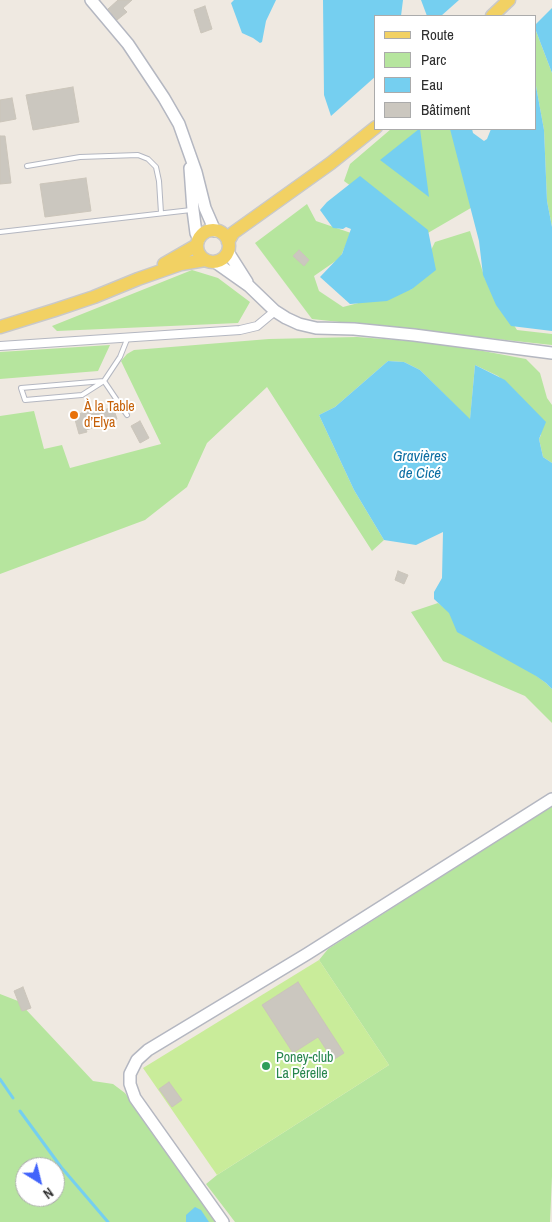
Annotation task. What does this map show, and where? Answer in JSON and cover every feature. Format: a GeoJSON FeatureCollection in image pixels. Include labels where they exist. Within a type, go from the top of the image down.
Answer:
{"type":"FeatureCollection","features":[{"type":"Feature","properties":{"kind":"main road"},"geometry":{"type":"LineString","coordinates":[[91,0],[128,44],[146,69],[179,124],[189,151],[205,208],[218,231],[227,238],[228,247],[249,286]]}},
{"type":"Feature","properties":{"kind":"main road"},"geometry":{"type":"LineString","coordinates":[[493,15],[509,0]]}},
{"type":"Feature","properties":{"kind":"main road"},"geometry":{"type":"LineString","coordinates":[[0,327],[62,308],[138,278],[181,264],[222,259],[233,233],[331,163],[374,128]]}},
{"type":"Feature","properties":{"kind":"main road"},"geometry":{"type":"LineString","coordinates":[[189,151],[192,210],[199,254],[249,286],[275,311],[286,318],[299,324],[316,328],[354,329],[414,335],[552,353]]}},
{"type":"Feature","properties":{"kind":"main road"},"geometry":{"type":"LineString","coordinates":[[138,278],[198,242],[206,232],[218,231],[260,212]]}},
{"type":"Feature","properties":{"kind":"main road"},"geometry":{"type":"LineString","coordinates":[[223,1222],[135,1098],[130,1084],[130,1074],[137,1060],[148,1050],[307,954],[552,799]]}},
{"type":"Feature","properties":{"kind":"street"},"geometry":{"type":"LineString","coordinates":[[0,346],[240,330],[257,326],[275,311]]}},
{"type":"Feature","properties":{"kind":"lane"},"geometry":{"type":"LineString","coordinates":[[27,166],[80,157],[138,155],[148,159],[156,167],[161,214]]}},
{"type":"Feature","properties":{"kind":"lane"},"geometry":{"type":"LineString","coordinates":[[0,232],[205,208]]}},
{"type":"Feature","properties":{"kind":"lane"},"geometry":{"type":"LineString","coordinates":[[104,381],[21,388],[24,400],[82,394],[104,381],[120,357],[128,337]]}},
{"type":"Feature","properties":{"kind":"lane"},"geometry":{"type":"LineString","coordinates":[[104,381],[127,415]]}},
{"type":"Feature","properties":{"kind":"green space"},"geometry":{"type":"Polygon","coordinates":[[[537,34],[552,73],[552,227],[547,201],[544,130],[537,92],[537,34]]]}},
{"type":"Feature","properties":{"kind":"green space"},"geometry":{"type":"Polygon","coordinates":[[[390,130],[454,130],[476,205],[421,237],[344,181],[350,164],[390,130]]]}},
{"type":"Feature","properties":{"kind":"green space"},"geometry":{"type":"Polygon","coordinates":[[[307,204],[316,221],[351,233],[340,258],[314,276],[319,291],[343,307],[412,289],[435,242],[470,231],[485,279],[517,330],[552,334],[552,345],[312,319],[255,243],[307,204]]]}},
{"type":"Feature","properties":{"kind":"green space"},"geometry":{"type":"Polygon","coordinates":[[[192,270],[218,278],[250,302],[238,323],[57,331],[52,326],[192,270]]]}},
{"type":"Feature","properties":{"kind":"green space"},"geometry":{"type":"Polygon","coordinates":[[[357,337],[440,343],[526,359],[540,373],[547,398],[552,405],[552,463],[543,457],[539,439],[541,435],[518,394],[498,376],[475,365],[470,420],[420,370],[404,362],[388,361],[335,407],[319,415],[354,490],[384,540],[372,551],[267,387],[207,443],[187,487],[145,520],[0,574],[0,416],[34,411],[44,449],[62,445],[70,468],[161,444],[121,361],[134,350],[269,339],[357,337]]]}},
{"type":"Feature","properties":{"kind":"green space"},"geometry":{"type":"Polygon","coordinates":[[[110,345],[98,371],[0,379],[0,352],[110,345]]]}},
{"type":"Feature","properties":{"kind":"green space"},"geometry":{"type":"Polygon","coordinates":[[[438,603],[552,689],[552,723],[525,696],[443,661],[411,612],[438,603]]]}},
{"type":"Feature","properties":{"kind":"green space"},"geometry":{"type":"Polygon","coordinates":[[[552,806],[552,1176],[550,1222],[235,1222],[206,1184],[217,1175],[389,1065],[319,960],[328,949],[552,806]]]}},
{"type":"Feature","properties":{"kind":"green space","name":"Poney-club La Pérelle"},"geometry":{"type":"Polygon","coordinates":[[[319,960],[389,1065],[217,1175],[143,1068],[319,960]]]}},
{"type":"Feature","properties":{"kind":"green space"},"geometry":{"type":"Polygon","coordinates":[[[0,994],[18,1001],[93,1081],[113,1084],[125,1093],[217,1222],[0,1222],[0,994]]]}},
{"type":"Feature","properties":{"kind":"water"},"geometry":{"type":"Polygon","coordinates":[[[234,0],[276,0],[266,21],[262,42],[260,43],[242,33],[231,3],[234,0]]]}},
{"type":"Feature","properties":{"kind":"water"},"geometry":{"type":"Polygon","coordinates":[[[323,0],[403,0],[401,15],[374,15],[374,78],[331,116],[324,95],[323,0]]]}},
{"type":"Feature","properties":{"kind":"water"},"geometry":{"type":"Polygon","coordinates":[[[421,0],[459,0],[442,15],[427,15],[421,0]]]}},
{"type":"Feature","properties":{"kind":"water"},"geometry":{"type":"Polygon","coordinates":[[[552,8],[552,73],[537,34],[537,23],[552,8]]]}},
{"type":"Feature","properties":{"kind":"water"},"geometry":{"type":"Polygon","coordinates":[[[537,92],[544,130],[547,201],[552,227],[552,331],[511,326],[496,305],[483,275],[479,241],[450,130],[472,130],[473,133],[484,141],[487,139],[491,130],[537,130],[537,92]]]}},
{"type":"Feature","properties":{"kind":"water"},"geometry":{"type":"Polygon","coordinates":[[[420,130],[429,197],[380,160],[420,130]]]}},
{"type":"Feature","properties":{"kind":"water"},"geometry":{"type":"Polygon","coordinates":[[[360,176],[428,230],[436,270],[412,289],[387,301],[350,304],[320,277],[342,254],[351,229],[346,227],[343,229],[333,228],[320,210],[327,202],[360,176]]]}},
{"type":"Feature","properties":{"kind":"water","name":"Gravières de Cicé"},"geometry":{"type":"Polygon","coordinates":[[[388,361],[404,362],[420,370],[470,419],[475,365],[505,380],[546,422],[539,439],[543,457],[552,463],[552,689],[536,676],[457,632],[449,613],[434,599],[434,592],[442,578],[443,532],[416,545],[384,540],[354,490],[319,415],[335,407],[388,361]]]}},
{"type":"Feature","properties":{"kind":"water"},"geometry":{"type":"Polygon","coordinates":[[[195,1207],[201,1210],[209,1222],[186,1222],[186,1215],[195,1207]]]}},
{"type":"Feature","properties":{"kind":"building"},"geometry":{"type":"Polygon","coordinates":[[[118,0],[132,0],[123,8],[127,12],[117,20],[108,9],[118,0]]]}},
{"type":"Feature","properties":{"kind":"building"},"geometry":{"type":"Polygon","coordinates":[[[205,6],[212,29],[201,33],[194,10],[205,6]]]}},
{"type":"Feature","properties":{"kind":"building"},"geometry":{"type":"Polygon","coordinates":[[[73,87],[79,122],[33,130],[26,95],[73,87]]]}},
{"type":"Feature","properties":{"kind":"building"},"geometry":{"type":"Polygon","coordinates":[[[12,98],[16,119],[0,122],[0,100],[12,98]]]}},
{"type":"Feature","properties":{"kind":"building"},"geometry":{"type":"Polygon","coordinates":[[[0,136],[5,136],[11,183],[0,184],[0,136]]]}},
{"type":"Feature","properties":{"kind":"building"},"geometry":{"type":"Polygon","coordinates":[[[86,178],[91,211],[45,217],[40,184],[86,178]]]}},
{"type":"Feature","properties":{"kind":"building"},"geometry":{"type":"Polygon","coordinates":[[[299,250],[309,260],[304,266],[293,256],[299,250]]]}},
{"type":"Feature","properties":{"kind":"building"},"geometry":{"type":"Polygon","coordinates":[[[113,407],[117,419],[79,434],[74,416],[89,410],[91,414],[113,407]]]}},
{"type":"Feature","properties":{"kind":"building"},"geometry":{"type":"Polygon","coordinates":[[[140,421],[149,438],[140,443],[131,426],[140,421]]]}},
{"type":"Feature","properties":{"kind":"building"},"geometry":{"type":"Polygon","coordinates":[[[398,571],[408,575],[404,584],[395,580],[398,571]]]}},
{"type":"Feature","properties":{"kind":"building"},"geometry":{"type":"Polygon","coordinates":[[[298,982],[344,1053],[333,1060],[318,1037],[293,1053],[262,1005],[298,982]]]}},
{"type":"Feature","properties":{"kind":"building"},"geometry":{"type":"Polygon","coordinates":[[[23,987],[31,1008],[22,1011],[14,991],[23,987]]]}},
{"type":"Feature","properties":{"kind":"building"},"geometry":{"type":"Polygon","coordinates":[[[169,1082],[182,1100],[172,1107],[159,1089],[169,1082]]]}},
{"type":"Feature","properties":{"kind":"waterway"},"geometry":{"type":"LineString","coordinates":[[0,1079],[13,1098]]}},
{"type":"Feature","properties":{"kind":"waterway"},"geometry":{"type":"LineString","coordinates":[[20,1111],[61,1167],[108,1222]]}},
{"type":"Feature","properties":{"kind":"place","name":"À la Table d’Elya"},"geometry":{"type":"Point","coordinates":[74,415]}},
{"type":"Feature","properties":{"kind":"place","name":"Poney-club La Pérelle"},"geometry":{"type":"Point","coordinates":[266,1066]}}]}
